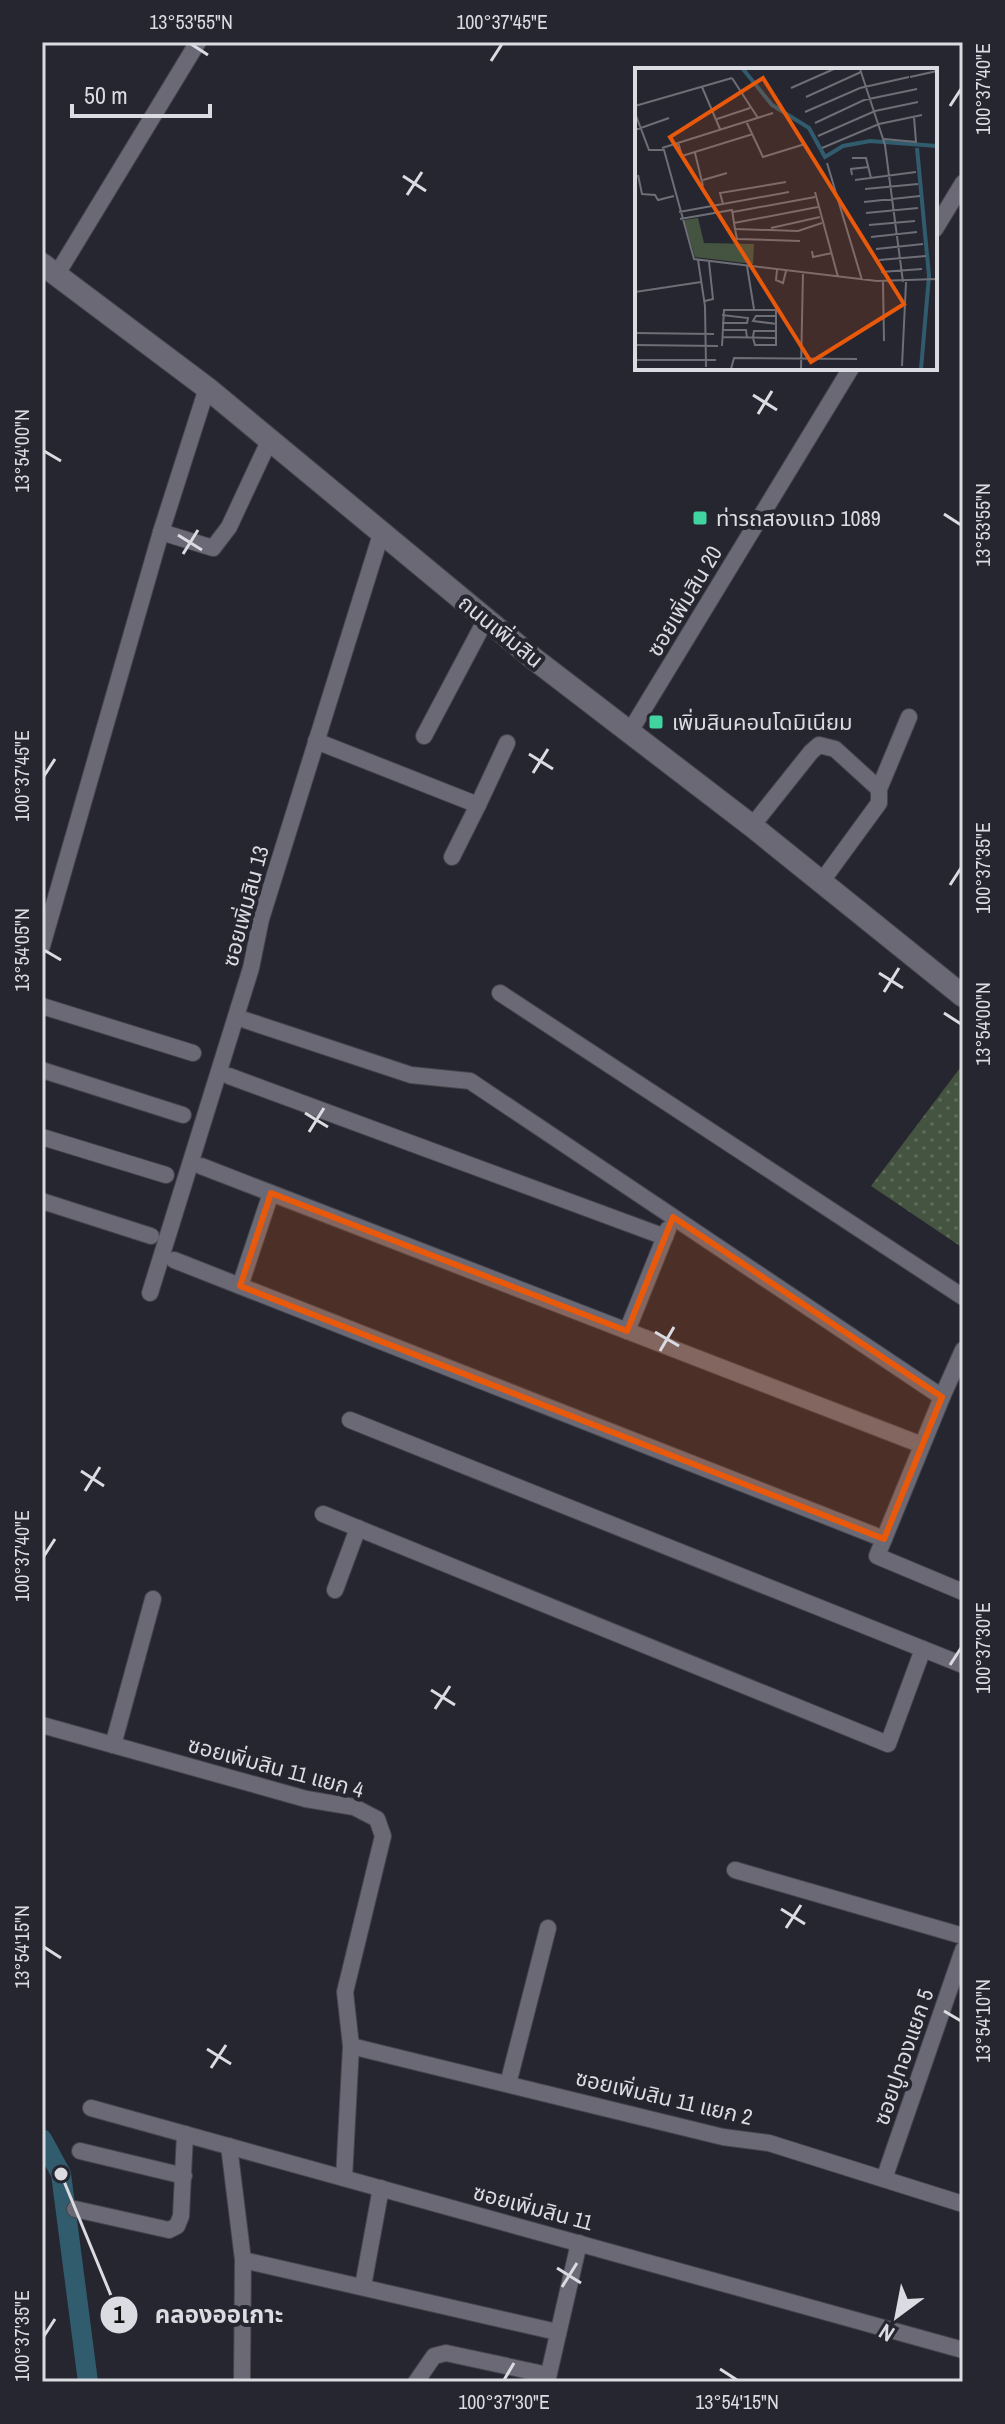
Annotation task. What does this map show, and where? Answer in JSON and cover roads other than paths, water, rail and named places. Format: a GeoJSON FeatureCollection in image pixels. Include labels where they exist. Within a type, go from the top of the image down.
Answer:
{"type":"FeatureCollection","features":[{"type":"Feature","properties":{"kind":"street"},"geometry":{"type":"LineString","coordinates":[[50,269],[198,42]]}},
{"type":"Feature","properties":{"kind":"street"},"geometry":{"type":"LineString","coordinates":[[937,226],[963,183]]}},
{"type":"Feature","properties":{"kind":"street","name":"ถนนเพิ่มสิน"},"geometry":{"type":"LineString","coordinates":[[50,269],[207,388],[486,619],[822,881],[963,996]]}},
{"type":"Feature","properties":{"kind":"street","name":"ซอยเพิ่มสิน 20"},"geometry":{"type":"LineString","coordinates":[[629,733],[850,370]]}},
{"type":"Feature","properties":{"kind":"street"},"geometry":{"type":"LineString","coordinates":[[42,946],[161,532],[207,388]]}},
{"type":"Feature","properties":{"kind":"street"},"geometry":{"type":"LineString","coordinates":[[161,532],[213,548],[229,527],[270,439]]}},
{"type":"Feature","properties":{"kind":"street","name":"ซอยเพิ่มสิน 13"},"geometry":{"type":"LineString","coordinates":[[150,1293],[247,983],[261,919],[382,531]]}},
{"type":"Feature","properties":{"kind":"street"},"geometry":{"type":"LineString","coordinates":[[424,736],[486,619]]}},
{"type":"Feature","properties":{"kind":"street"},"geometry":{"type":"LineString","coordinates":[[822,881],[873,816],[879,803],[879,789],[909,717]]}},
{"type":"Feature","properties":{"kind":"street"},"geometry":{"type":"LineString","coordinates":[[316,741],[478,805]]}},
{"type":"Feature","properties":{"kind":"street"},"geometry":{"type":"LineString","coordinates":[[452,857],[507,743]]}},
{"type":"Feature","properties":{"kind":"street"},"geometry":{"type":"LineString","coordinates":[[752,826],[819,745],[835,749],[879,789]]}},
{"type":"Feature","properties":{"kind":"street"},"geometry":{"type":"LineString","coordinates":[[500,993],[963,1297]]}},
{"type":"Feature","properties":{"kind":"street"},"geometry":{"type":"LineString","coordinates":[[42,1006],[193,1053]]}},
{"type":"Feature","properties":{"kind":"street"},"geometry":{"type":"LineString","coordinates":[[245,1020],[411,1075],[470,1081],[942,1397]]}},
{"type":"Feature","properties":{"kind":"street"},"geometry":{"type":"LineString","coordinates":[[42,1070],[183,1115]]}},
{"type":"Feature","properties":{"kind":"street"},"geometry":{"type":"LineString","coordinates":[[229,1076],[665,1237]]}},
{"type":"Feature","properties":{"kind":"street"},"geometry":{"type":"LineString","coordinates":[[42,1137],[166,1175]]}},
{"type":"Feature","properties":{"kind":"street"},"geometry":{"type":"LineString","coordinates":[[201,1166],[922,1445]]}},
{"type":"Feature","properties":{"kind":"street"},"geometry":{"type":"LineString","coordinates":[[240,1286],[271,1193]]}},
{"type":"Feature","properties":{"kind":"street"},"geometry":{"type":"LineString","coordinates":[[42,1201],[151,1236]]}},
{"type":"Feature","properties":{"kind":"street"},"geometry":{"type":"LineString","coordinates":[[627,1331],[673,1217]]}},
{"type":"Feature","properties":{"kind":"street"},"geometry":{"type":"LineString","coordinates":[[174,1260],[884,1539]]}},
{"type":"Feature","properties":{"kind":"street"},"geometry":{"type":"LineString","coordinates":[[963,1350],[877,1556],[963,1592]]}},
{"type":"Feature","properties":{"kind":"street"},"geometry":{"type":"LineString","coordinates":[[350,1420],[963,1665]]}},
{"type":"Feature","properties":{"kind":"street"},"geometry":{"type":"LineString","coordinates":[[323,1514],[888,1744],[923,1649]]}},
{"type":"Feature","properties":{"kind":"street"},"geometry":{"type":"LineString","coordinates":[[335,1590],[358,1528]]}},
{"type":"Feature","properties":{"kind":"street"},"geometry":{"type":"LineString","coordinates":[[113,1745],[153,1599]]}},
{"type":"Feature","properties":{"kind":"street","name":"ซอยเพิ่มสิน 11 แยก 4"},"geometry":{"type":"LineString","coordinates":[[42,1725],[306,1799],[354,1807],[377,1819],[383,1836],[345,1992],[351,2046],[344,2178]]}},
{"type":"Feature","properties":{"kind":"street"},"geometry":{"type":"LineString","coordinates":[[735,1870],[963,1936]]}},
{"type":"Feature","properties":{"kind":"street"},"geometry":{"type":"LineString","coordinates":[[508,2084],[548,1928]]}},
{"type":"Feature","properties":{"kind":"street","name":"ซอยปูทองแยก 5"},"geometry":{"type":"LineString","coordinates":[[884,2179],[963,1950]]}},
{"type":"Feature","properties":{"kind":"street"},"geometry":{"type":"LineString","coordinates":[[946,2000],[963,2004]]}},
{"type":"Feature","properties":{"kind":"street","name":"ซอยเพิ่มสิน 11 แยก 2"},"geometry":{"type":"LineString","coordinates":[[351,2046],[723,2137],[769,2143],[963,2204]]}},
{"type":"Feature","properties":{"kind":"street","name":"ซอยเพิ่มสิน 11"},"geometry":{"type":"LineString","coordinates":[[91,2108],[962,2348]]}},
{"type":"Feature","properties":{"kind":"street"},"geometry":{"type":"LineString","coordinates":[[75,2209],[169,2230],[177,2226],[181,2216],[185,2134]]}},
{"type":"Feature","properties":{"kind":"street"},"geometry":{"type":"LineString","coordinates":[[229,2146],[243,2260],[242,2382]]}},
{"type":"Feature","properties":{"kind":"street"},"geometry":{"type":"LineString","coordinates":[[80,2151],[184,2176]]}},
{"type":"Feature","properties":{"kind":"street"},"geometry":{"type":"LineString","coordinates":[[363,2286],[381,2188]]}},
{"type":"Feature","properties":{"kind":"street"},"geometry":{"type":"LineString","coordinates":[[416,2382],[434,2356],[446,2353],[548,2378],[579,2243]]}},
{"type":"Feature","properties":{"kind":"street"},"geometry":{"type":"LineString","coordinates":[[243,2260],[557,2332]]}},
{"type":"Feature","properties":{"kind":"waterway"},"geometry":{"type":"LineString","coordinates":[[42,2139],[61,2174],[88,2382]]}},
{"type":"Feature","properties":{"kind":"place","name":"ท่ารถสองแถว 1089"},"geometry":{"type":"Point","coordinates":[700,518]}},
{"type":"Feature","properties":{"kind":"place","name":"เพิ่มสินคอนโดมิเนียม"},"geometry":{"type":"Point","coordinates":[656,722]}},
{"type":"Feature","properties":{"kind":"place","name":"คลองออเกาะ"},"geometry":{"type":"Point","coordinates":[61,2174]}}]}
